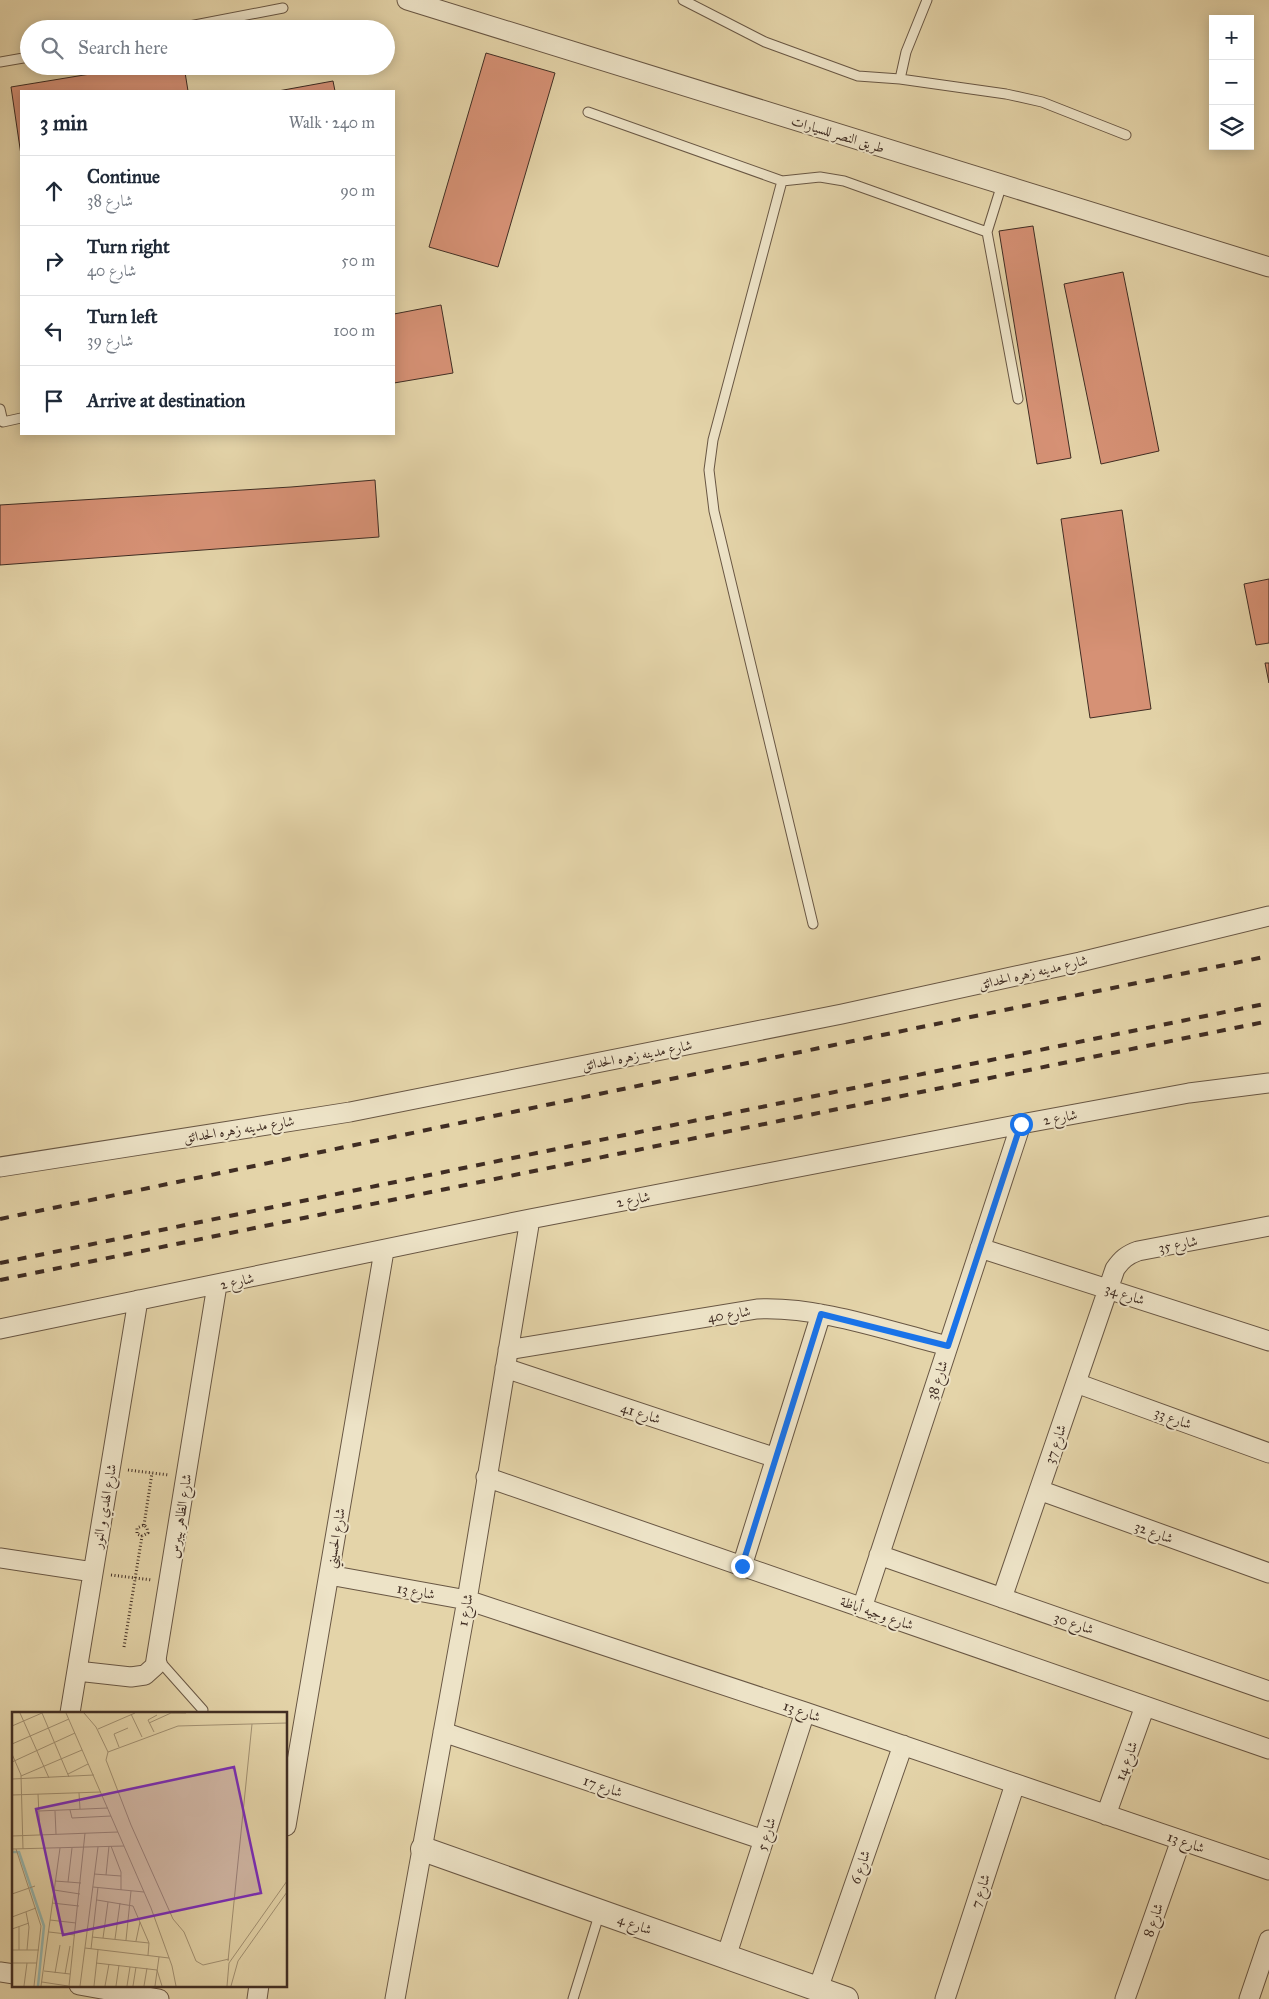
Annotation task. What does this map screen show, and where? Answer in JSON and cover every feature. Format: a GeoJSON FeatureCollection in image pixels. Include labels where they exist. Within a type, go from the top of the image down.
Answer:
{"type":"FeatureCollection","features":[{"type":"Feature","properties":{"kind":"street","name":"طريق النصر للسيارات"},"geometry":{"type":"LineString","coordinates":[[407,0],[1269,267]]}},
{"type":"Feature","properties":{"kind":"street","name":"شارع مدينه زهره الحدائق"},"geometry":{"type":"LineString","coordinates":[[0,1167],[350,1112],[842,1014],[1080,962],[1269,916]]}},
{"type":"Feature","properties":{"kind":"street","name":"شارع 2"},"geometry":{"type":"LineString","coordinates":[[0,1329],[530,1219],[1189,1093],[1269,1083]]}},
{"type":"Feature","properties":{"kind":"street","name":"شارع 38"},"geometry":{"type":"LineString","coordinates":[[862,1608],[1021,1124]]}},
{"type":"Feature","properties":{"kind":"street","name":"شارع 1"},"geometry":{"type":"LineString","coordinates":[[395,1999],[467,1600],[530,1219]]}},
{"type":"Feature","properties":{"kind":"street","name":"شارع 35"},"geometry":{"type":"LineString","coordinates":[[1109,1289],[1115,1269],[1121,1260],[1129,1254],[1269,1226]]}},
{"type":"Feature","properties":{"kind":"street","name":"شارع 34"},"geometry":{"type":"LineString","coordinates":[[980,1248],[1269,1341]]}},
{"type":"Feature","properties":{"kind":"street","name":"شارع الحسيني"},"geometry":{"type":"LineString","coordinates":[[288,1814],[384,1250]]}},
{"type":"Feature","properties":{"kind":"street","name":"شارع الظاهر بيبرس"},"geometry":{"type":"LineString","coordinates":[[76,1671],[131,1677],[145,1675],[155,1666],[217,1285]]}},
{"type":"Feature","properties":{"kind":"street","name":"شارع 37"},"geometry":{"type":"LineString","coordinates":[[1002,1598],[1109,1289]]}},
{"type":"Feature","properties":{"kind":"street","name":"شارع الهدي و النور"},"geometry":{"type":"LineString","coordinates":[[70,1712],[138,1300]]}},
{"type":"Feature","properties":{"kind":"street","name":"شارع 40"},"geometry":{"type":"LineString","coordinates":[[506,1359],[757,1309],[795,1309],[821,1314],[948,1346]]}},
{"type":"Feature","properties":{"kind":"street"},"geometry":{"type":"LineString","coordinates":[[742,1566],[821,1314]]}},
{"type":"Feature","properties":{"kind":"street","name":"شارع 41"},"geometry":{"type":"LineString","coordinates":[[506,1359],[776,1458]]}},
{"type":"Feature","properties":{"kind":"street","name":"شارع 33"},"geometry":{"type":"LineString","coordinates":[[1076,1383],[1269,1453]]}},
{"type":"Feature","properties":{"kind":"street","name":"شارع وجيه أباظة"},"geometry":{"type":"LineString","coordinates":[[486,1477],[1269,1749]]}},
{"type":"Feature","properties":{"kind":"street","name":"شارع 32"},"geometry":{"type":"LineString","coordinates":[[1039,1490],[1269,1573]]}},
{"type":"Feature","properties":{"kind":"street","name":"شارع 30"},"geometry":{"type":"LineString","coordinates":[[879,1555],[1269,1691]]}},
{"type":"Feature","properties":{"kind":"street"},"geometry":{"type":"LineString","coordinates":[[0,1558],[93,1572]]}},
{"type":"Feature","properties":{"kind":"street","name":"شارع 13"},"geometry":{"type":"LineString","coordinates":[[329,1576],[467,1600],[805,1712],[1269,1870]]}},
{"type":"Feature","properties":{"kind":"street","name":"شارع 14"},"geometry":{"type":"LineString","coordinates":[[1106,1815],[1145,1706]]}},
{"type":"Feature","properties":{"kind":"street","name":"شارع 5"},"geometry":{"type":"LineString","coordinates":[[726,1957],[805,1712]]}},
{"type":"Feature","properties":{"kind":"street","name":"شارع 17"},"geometry":{"type":"LineString","coordinates":[[442,1732],[764,1840]]}},
{"type":"Feature","properties":{"kind":"street","name":"شارع 6"},"geometry":{"type":"LineString","coordinates":[[818,1989],[903,1745]]}},
{"type":"Feature","properties":{"kind":"street","name":"شارع 7"},"geometry":{"type":"LineString","coordinates":[[945,1999],[1015,1784]]}},
{"type":"Feature","properties":{"kind":"street","name":"شارع 8"},"geometry":{"type":"LineString","coordinates":[[1125,1999],[1181,1840]]}},
{"type":"Feature","properties":{"kind":"street","name":"شارع 4"},"geometry":{"type":"LineString","coordinates":[[423,1849],[846,1999]]}},
{"type":"Feature","properties":{"kind":"street"},"geometry":{"type":"LineString","coordinates":[[1249,1999],[1269,1940]]}},
{"type":"Feature","properties":{"kind":"street"},"geometry":{"type":"LineString","coordinates":[[85,1986],[159,1999]]}},
{"type":"Feature","properties":{"kind":"street"},"geometry":{"type":"LineString","coordinates":[[257,1999],[259,1986]]}},
{"type":"Feature","properties":{"kind":"lane"},"geometry":{"type":"LineString","coordinates":[[683,0],[765,42],[858,76],[900,79],[1006,94],[1042,102],[1126,135]]}},
{"type":"Feature","properties":{"kind":"lane"},"geometry":{"type":"LineString","coordinates":[[900,79],[906,52],[927,0]]}},
{"type":"Feature","properties":{"kind":"lane"},"geometry":{"type":"LineString","coordinates":[[221,20],[283,8]]}},
{"type":"Feature","properties":{"kind":"lane"},"geometry":{"type":"LineString","coordinates":[[0,62],[20,59]]}},
{"type":"Feature","properties":{"kind":"lane"},"geometry":{"type":"LineString","coordinates":[[588,112],[782,181],[820,177],[844,181],[988,232]]}},
{"type":"Feature","properties":{"kind":"lane"},"geometry":{"type":"LineString","coordinates":[[782,181],[712,440],[710,470],[714,511],[813,924]]}},
{"type":"Feature","properties":{"kind":"lane"},"geometry":{"type":"LineString","coordinates":[[1002,184],[988,232],[1018,399]]}},
{"type":"Feature","properties":{"kind":"lane"},"geometry":{"type":"LineString","coordinates":[[0,409],[2,423],[20,418]]}},
{"type":"Feature","properties":{"kind":"lane"},"geometry":{"type":"LineString","coordinates":[[158,1652],[163,1665],[203,1710]]}},
{"type":"Feature","properties":{"kind":"lane"},"geometry":{"type":"LineString","coordinates":[[573,1999],[600,1912]]}},
{"type":"Feature","properties":{"kind":"path"},"geometry":{"type":"LineString","coordinates":[[110,1468],[186,1478]]}},
{"type":"Feature","properties":{"kind":"path"},"geometry":{"type":"LineString","coordinates":[[144,1525],[152,1473]]}},
{"type":"Feature","properties":{"kind":"path"},"geometry":{"type":"LineString","coordinates":[[142,1536],[148,1533],[148,1528],[144,1525]]}},
{"type":"Feature","properties":{"kind":"path"},"geometry":{"type":"LineString","coordinates":[[142,1536],[137,1534],[137,1528],[144,1525]]}},
{"type":"Feature","properties":{"kind":"path"},"geometry":{"type":"LineString","coordinates":[[124,1647],[142,1536]]}},
{"type":"Feature","properties":{"kind":"path"},"geometry":{"type":"LineString","coordinates":[[93,1572],[169,1583]]}},
{"type":"Feature","properties":{"kind":"building"},"geometry":{"type":"Polygon","coordinates":[[[486,53],[555,73],[498,267],[429,247],[486,53]]]}},
{"type":"Feature","properties":{"kind":"building"},"geometry":{"type":"Polygon","coordinates":[[[84,75],[185,75],[188,90],[20,90],[20,148],[11,87],[84,75]]]}},
{"type":"Feature","properties":{"kind":"building"},"geometry":{"type":"Polygon","coordinates":[[[333,81],[335,90],[284,90],[333,81]]]}},
{"type":"Feature","properties":{"kind":"building"},"geometry":{"type":"Polygon","coordinates":[[[1033,226],[1071,458],[1037,464],[999,231],[1033,226]]]}},
{"type":"Feature","properties":{"kind":"building"},"geometry":{"type":"Polygon","coordinates":[[[1123,272],[1159,451],[1101,464],[1064,284],[1123,272]]]}},
{"type":"Feature","properties":{"kind":"building"},"geometry":{"type":"Polygon","coordinates":[[[441,305],[453,373],[395,383],[395,314],[441,305]]]}},
{"type":"Feature","properties":{"kind":"building"},"geometry":{"type":"Polygon","coordinates":[[[375,480],[379,537],[0,565],[0,505],[375,480]]]}},
{"type":"Feature","properties":{"kind":"building"},"geometry":{"type":"Polygon","coordinates":[[[1122,510],[1151,709],[1090,718],[1061,519],[1122,510]]]}},
{"type":"Feature","properties":{"kind":"building"},"geometry":{"type":"Polygon","coordinates":[[[1269,579],[1269,643],[1256,645],[1244,584],[1269,579]]]}},
{"type":"Feature","properties":{"kind":"building"},"geometry":{"type":"Polygon","coordinates":[[[1265,663],[1269,663],[1269,683],[1265,663]]]}},
{"type":"Feature","properties":{"kind":"railway"},"geometry":{"type":"LineString","coordinates":[[0,1219],[1269,956]]}},
{"type":"Feature","properties":{"kind":"railway"},"geometry":{"type":"LineString","coordinates":[[0,1263],[1269,1003]]}},
{"type":"Feature","properties":{"kind":"railway"},"geometry":{"type":"LineString","coordinates":[[0,1280],[1269,1021]]}},
{"type":"Feature","properties":{"kind":"route"},"geometry":{"type":"LineString","coordinates":[[742,1566],[821,1314],[948,1346],[1021,1124]]}}]}
